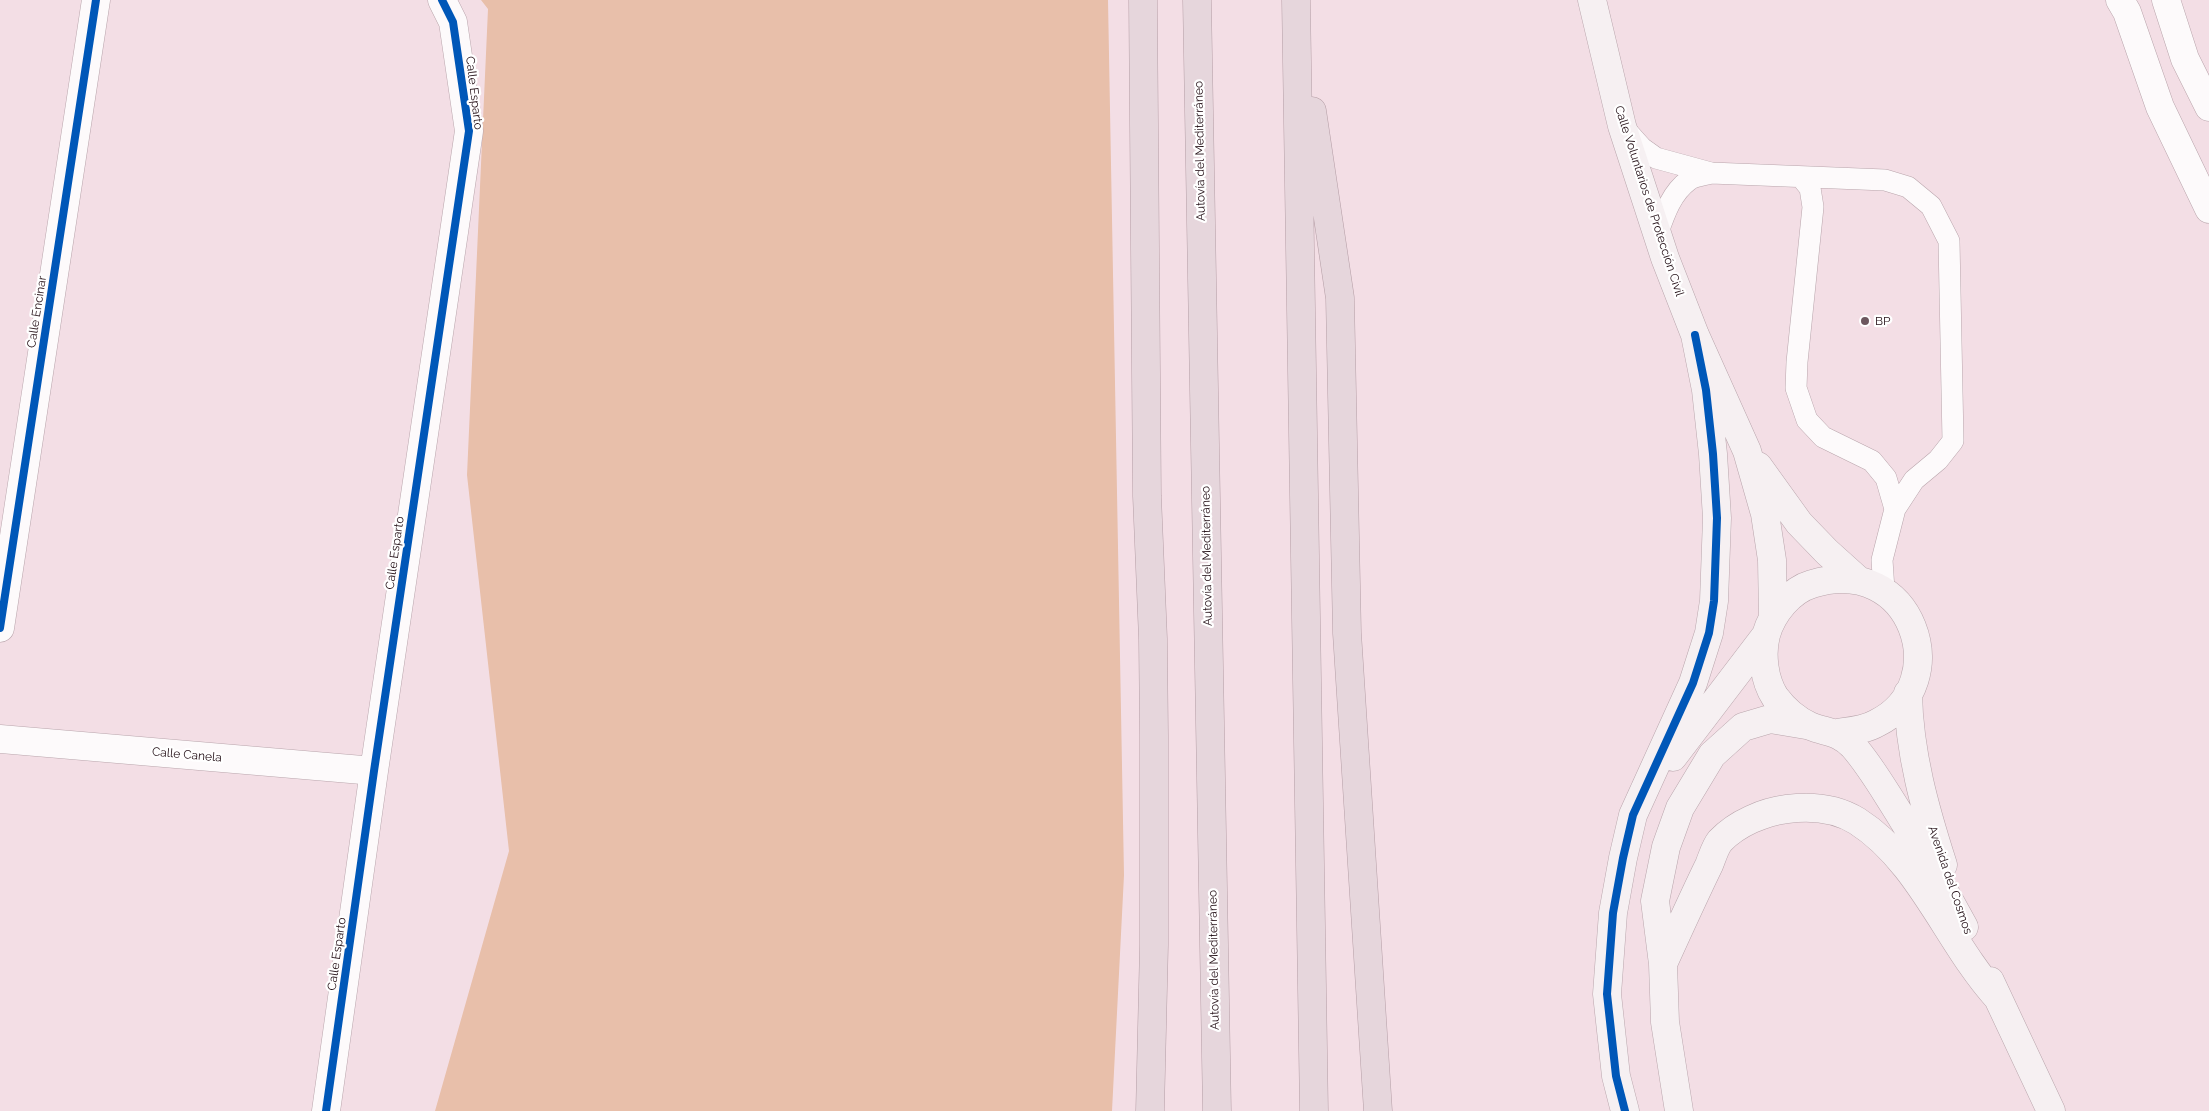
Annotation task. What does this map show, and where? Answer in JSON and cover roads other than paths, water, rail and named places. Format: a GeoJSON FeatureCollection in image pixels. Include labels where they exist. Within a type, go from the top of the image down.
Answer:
{"type":"FeatureCollection","features":[{"type":"Feature","properties":{"kind":"highway"},"geometry":{"type":"LineString","coordinates":[[1143,0],[1147,496],[1153,639],[1154,736],[1154,945],[1150,1111]]}},
{"type":"Feature","properties":{"kind":"highway","name":"Autovía del Mediterráneo"},"geometry":{"type":"LineString","coordinates":[[1198,0],[1217,1111]]}},
{"type":"Feature","properties":{"kind":"highway"},"geometry":{"type":"LineString","coordinates":[[1296,2],[1314,1111]]}},
{"type":"Feature","properties":{"kind":"highway"},"geometry":{"type":"LineString","coordinates":[[1296,2],[1340,298],[1347,633],[1378,1111]]}},
{"type":"Feature","properties":{"kind":"street","name":"Calle Encinar"},"geometry":{"type":"LineString","coordinates":[[0,628],[96,0]]}},
{"type":"Feature","properties":{"kind":"street","name":"Calle Esparto"},"geometry":{"type":"LineString","coordinates":[[326,1111],[374,771],[469,131],[453,22],[442,0]]}},
{"type":"Feature","properties":{"kind":"street","name":"Calle Voluntarios de Protección Civíl"},"geometry":{"type":"LineString","coordinates":[[1592,0],[1622,126],[1657,235],[1695,335],[1747,451],[1765,514],[1772,560],[1769,626]]}},
{"type":"Feature","properties":{"kind":"street"},"geometry":{"type":"LineString","coordinates":[[2120,0],[2127,12],[2160,107],[2209,209]]}},
{"type":"Feature","properties":{"kind":"street"},"geometry":{"type":"LineString","coordinates":[[2166,0],[2185,59],[2209,107]]}},
{"type":"Feature","properties":{"kind":"street"},"geometry":{"type":"LineString","coordinates":[[1625,1111],[1616,1076],[1607,994],[1613,913],[1623,858],[1634,815],[1693,683],[1709,633],[1714,601],[1718,518],[1706,390],[1695,335]]}},
{"type":"Feature","properties":{"kind":"street","name":"Calle Voluntarios de Protección Civíl"},"geometry":{"type":"LineString","coordinates":[[1747,451],[1799,523],[1856,579]]}},
{"type":"Feature","properties":{"kind":"street"},"geometry":{"type":"LineString","coordinates":[[1651,779],[1671,760],[1784,603],[1804,586],[1830,578],[1856,579],[1884,590],[1901,606],[1913,626],[1918,648],[1917,672],[1908,693],[1895,710],[1878,723],[1858,730],[1837,733]]}},
{"type":"Feature","properties":{"kind":"street"},"geometry":{"type":"LineString","coordinates":[[1769,626],[1763,653],[1766,675],[1775,696],[1789,713],[1808,725]]}},
{"type":"Feature","properties":{"kind":"street","name":"Avenida del Cosmos"},"geometry":{"type":"LineString","coordinates":[[1908,693],[1910,737],[1918,779],[1932,830],[1964,927],[2052,1111]]}},
{"type":"Feature","properties":{"kind":"street"},"geometry":{"type":"LineString","coordinates":[[1680,1111],[1665,1022],[1663,964],[1656,901],[1666,847],[1680,808],[1712,755],[1742,727],[1770,719],[1808,725],[1837,733],[1852,745],[1874,775],[1924,855],[1964,927]]}},
{"type":"Feature","properties":{"kind":"street","name":"Calle Canela"},"geometry":{"type":"LineString","coordinates":[[0,739],[374,771]]}},
{"type":"Feature","properties":{"kind":"street"},"geometry":{"type":"LineString","coordinates":[[1663,964],[1719,842],[1742,824],[1769,812],[1809,806],[1837,812],[1856,820],[1880,840],[1902,863],[1978,976],[1998,997]]}},
{"type":"Feature","properties":{"kind":"lane"},"geometry":{"type":"LineString","coordinates":[[1622,126],[1642,148],[1656,158],[1711,173],[1884,180],[1908,187],[1931,206],[1949,241],[1953,440],[1938,460],[1914,480],[1895,509],[1882,560],[1884,590]]}},
{"type":"Feature","properties":{"kind":"lane"},"geometry":{"type":"LineString","coordinates":[[1657,235],[1665,211],[1674,197],[1690,179],[1711,173]]}},
{"type":"Feature","properties":{"kind":"lane"},"geometry":{"type":"LineString","coordinates":[[1802,176],[1810,188],[1814,207],[1797,362],[1796,388],[1807,420],[1823,437],[1872,461],[1886,478],[1895,509]]}},
{"type":"Feature","properties":{"kind":"place","name":"BP"},"geometry":{"type":"Point","coordinates":[1865,321]}}]}
